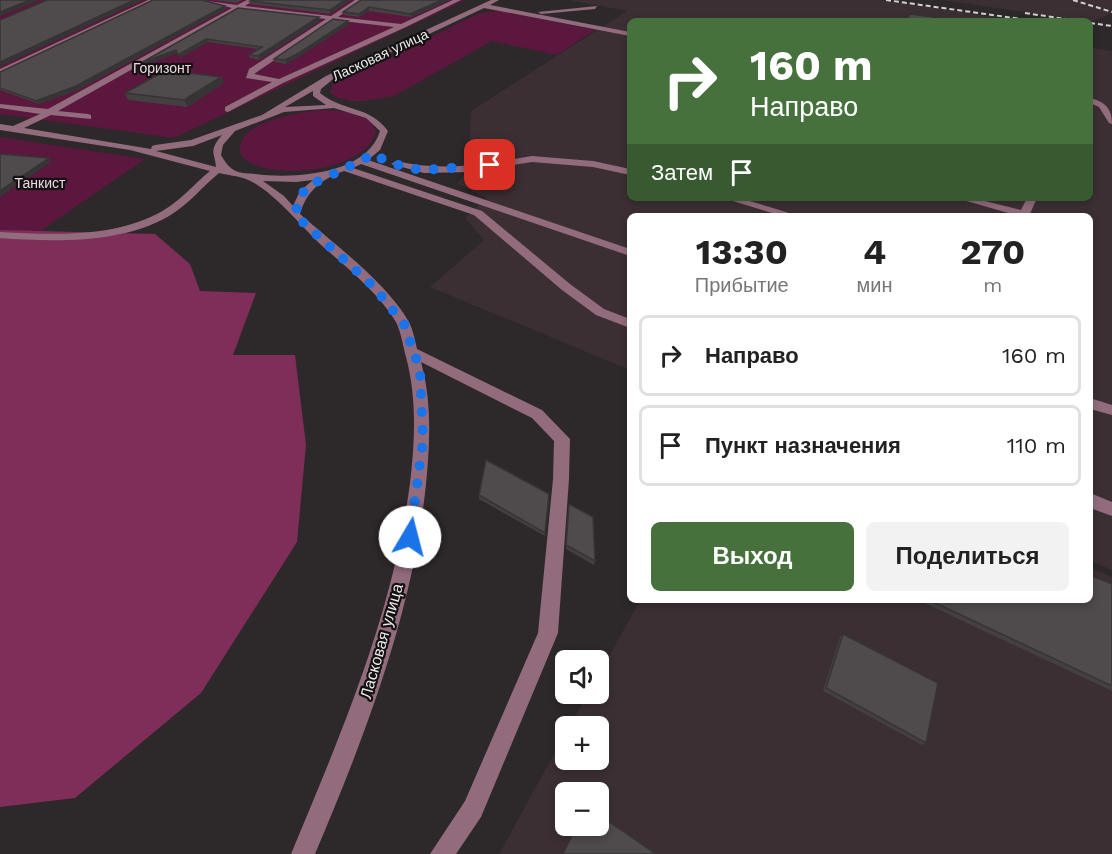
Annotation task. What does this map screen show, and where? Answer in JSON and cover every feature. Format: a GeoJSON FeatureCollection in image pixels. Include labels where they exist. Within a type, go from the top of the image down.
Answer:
{"type":"FeatureCollection","features":[{"type":"Feature","properties":{"kind":"street"},"geometry":{"type":"LineString","coordinates":[[0,72],[153,0]]}},
{"type":"Feature","properties":{"kind":"street"},"geometry":{"type":"LineString","coordinates":[[203,0],[238,7],[404,26]]}},
{"type":"Feature","properties":{"kind":"street"},"geometry":{"type":"LineString","coordinates":[[14,129],[251,0]]}},
{"type":"Feature","properties":{"kind":"street"},"geometry":{"type":"LineString","coordinates":[[280,81],[249,76],[252,71],[359,0]]}},
{"type":"Feature","properties":{"kind":"street"},"geometry":{"type":"LineString","coordinates":[[228,109],[254,103],[280,81],[458,0]]}},
{"type":"Feature","properties":{"kind":"street","name":"Ласковая улица"},"geometry":{"type":"LineString","coordinates":[[266,115],[329,78],[496,0]]}},
{"type":"Feature","properties":{"kind":"street"},"geometry":{"type":"LineString","coordinates":[[485,6],[627,33]]}},
{"type":"Feature","properties":{"kind":"street"},"geometry":{"type":"LineString","coordinates":[[524,13],[595,7]]}},
{"type":"Feature","properties":{"kind":"street"},"geometry":{"type":"LineString","coordinates":[[295,215],[300,196],[310,185],[360,161],[381,144],[384,131],[378,120],[362,112],[322,100],[316,94],[317,88],[329,78]]}},
{"type":"Feature","properties":{"kind":"street"},"geometry":{"type":"LineString","coordinates":[[1093,101],[1102,105],[1112,121]]}},
{"type":"Feature","properties":{"kind":"street"},"geometry":{"type":"LineString","coordinates":[[254,103],[266,115]]}},
{"type":"Feature","properties":{"kind":"street"},"geometry":{"type":"LineString","coordinates":[[0,106],[88,117]]}},
{"type":"Feature","properties":{"kind":"street"},"geometry":{"type":"LineString","coordinates":[[129,147],[158,148],[193,143],[266,115],[312,106],[340,107]]}},
{"type":"Feature","properties":{"kind":"street"},"geometry":{"type":"LineString","coordinates":[[0,127],[129,147],[251,178],[294,180],[330,174]]}},
{"type":"Feature","properties":{"kind":"street"},"geometry":{"type":"LineString","coordinates":[[236,174],[222,166],[216,155],[219,144],[238,127]]}},
{"type":"Feature","properties":{"kind":"street"},"geometry":{"type":"LineString","coordinates":[[370,154],[406,168],[424,170],[469,169],[532,159],[593,164],[627,171]]}},
{"type":"Feature","properties":{"kind":"street"},"geometry":{"type":"LineString","coordinates":[[360,161],[627,252]]}},
{"type":"Feature","properties":{"kind":"street"},"geometry":{"type":"LineString","coordinates":[[344,168],[478,213],[600,312],[627,323]]}},
{"type":"Feature","properties":{"kind":"street"},"geometry":{"type":"LineString","coordinates":[[0,235],[59,236],[143,224],[165,214],[218,169]]}},
{"type":"Feature","properties":{"kind":"street","name":"Ласковая улица"},"geometry":{"type":"LineString","coordinates":[[251,178],[280,197],[295,215],[373,286],[404,324],[420,370],[423,440],[410,537],[383,647],[333,788],[303,854]]}},
{"type":"Feature","properties":{"kind":"street"},"geometry":{"type":"LineString","coordinates":[[739,201],[783,213]]}},
{"type":"Feature","properties":{"kind":"street"},"geometry":{"type":"LineString","coordinates":[[972,201],[1017,213]]}},
{"type":"Feature","properties":{"kind":"street"},"geometry":{"type":"LineString","coordinates":[[413,352],[537,414],[562,439],[561,479],[548,633],[473,809],[442,854]]}},
{"type":"Feature","properties":{"kind":"street"},"geometry":{"type":"LineString","coordinates":[[1093,404],[1112,410]]}},
{"type":"Feature","properties":{"kind":"street"},"geometry":{"type":"LineString","coordinates":[[1093,501],[1112,508]]}},
{"type":"Feature","properties":{"kind":"shaded area"},"geometry":{"type":"Polygon","coordinates":[[[569,0],[880,0],[1002,18],[627,18],[627,201],[1093,201],[1093,48],[1112,51],[1112,570],[1093,562],[1093,213],[627,213],[627,369],[430,287],[484,240],[465,218],[487,198],[457,184],[469,169],[471,111],[627,11],[569,0]]]}},
{"type":"Feature","properties":{"kind":"shaded area"},"geometry":{"type":"Polygon","coordinates":[[[943,0],[1112,0],[1112,13],[1093,21],[1093,18],[1064,18],[943,0]]]}},
{"type":"Feature","properties":{"kind":"shaded area"},"geometry":{"type":"Polygon","coordinates":[[[0,230],[155,234],[190,264],[200,291],[256,293],[233,355],[295,355],[306,445],[297,542],[201,693],[75,798],[0,807],[0,230]]]}},
{"type":"Feature","properties":{"kind":"shaded area"},"geometry":{"type":"Polygon","coordinates":[[[1093,569],[1112,577],[1112,854],[499,854],[555,752],[555,770],[609,770],[609,716],[575,716],[582,704],[609,704],[609,657],[638,603],[1093,603],[1093,569]]]}},
{"type":"Feature","properties":{"kind":"green space","name":"Горизонт"},"geometry":{"type":"Polygon","coordinates":[[[0,0],[465,0],[174,138],[0,114],[0,0]]]}},
{"type":"Feature","properties":{"kind":"green space"},"geometry":{"type":"Polygon","coordinates":[[[500,11],[595,30],[557,55],[492,41],[394,96],[350,101],[330,93],[332,85],[480,13],[500,11]]]}},
{"type":"Feature","properties":{"kind":"green space"},"geometry":{"type":"Polygon","coordinates":[[[322,110],[354,113],[367,120],[376,132],[369,145],[356,156],[339,163],[300,171],[263,167],[249,162],[241,154],[243,138],[261,124],[274,119],[322,110]]]}},
{"type":"Feature","properties":{"kind":"green space","name":"Танкист"},"geometry":{"type":"Polygon","coordinates":[[[0,137],[145,159],[39,232],[0,230],[0,137]]]}},
{"type":"Feature","properties":{"kind":"building"},"geometry":{"type":"Polygon","coordinates":[[[0,0],[30,0],[0,12],[0,0]]]}},
{"type":"Feature","properties":{"kind":"building"},"geometry":{"type":"Polygon","coordinates":[[[47,0],[134,0],[0,62],[0,20],[47,0]]]}},
{"type":"Feature","properties":{"kind":"building"},"geometry":{"type":"Polygon","coordinates":[[[153,0],[202,0],[225,6],[76,86],[36,101],[0,88],[0,72],[153,0]]]}},
{"type":"Feature","properties":{"kind":"building"},"geometry":{"type":"Polygon","coordinates":[[[345,0],[330,10],[250,1],[345,0]]]}},
{"type":"Feature","properties":{"kind":"building"},"geometry":{"type":"Polygon","coordinates":[[[361,0],[442,0],[410,14],[369,7],[359,14],[343,12],[361,0]]]}},
{"type":"Feature","properties":{"kind":"building"},"geometry":{"type":"Polygon","coordinates":[[[238,8],[319,17],[258,56],[249,55],[262,47],[206,39],[178,55],[176,50],[141,63],[238,8]]]}},
{"type":"Feature","properties":{"kind":"building"},"geometry":{"type":"Polygon","coordinates":[[[910,14],[933,17],[932,18],[908,18],[910,14]]]}},
{"type":"Feature","properties":{"kind":"building"},"geometry":{"type":"Polygon","coordinates":[[[333,19],[348,21],[299,53],[285,60],[274,59],[333,19]]]}},
{"type":"Feature","properties":{"kind":"building"},"geometry":{"type":"Polygon","coordinates":[[[166,70],[221,77],[184,100],[125,93],[166,70]]]}},
{"type":"Feature","properties":{"kind":"building"},"geometry":{"type":"Polygon","coordinates":[[[0,154],[49,158],[0,191],[0,154]]]}},
{"type":"Feature","properties":{"kind":"building"},"geometry":{"type":"Polygon","coordinates":[[[486,460],[549,494],[545,533],[479,495],[486,460]]]}},
{"type":"Feature","properties":{"kind":"building"},"geometry":{"type":"Polygon","coordinates":[[[569,504],[593,517],[595,561],[566,545],[569,504]]]}},
{"type":"Feature","properties":{"kind":"building"},"geometry":{"type":"Polygon","coordinates":[[[1093,576],[1112,584],[1112,686],[935,603],[1093,603],[1093,576]]]}},
{"type":"Feature","properties":{"kind":"building"},"geometry":{"type":"Polygon","coordinates":[[[843,634],[938,683],[926,743],[826,688],[843,634]]]}},
{"type":"Feature","properties":{"kind":"building"},"geometry":{"type":"Polygon","coordinates":[[[609,822],[656,854],[563,854],[572,836],[609,836],[609,822]]]}},
{"type":"Feature","properties":{"kind":"railway"},"geometry":{"type":"LineString","coordinates":[[886,0],[1014,18]]}},
{"type":"Feature","properties":{"kind":"railway"},"geometry":{"type":"LineString","coordinates":[[1073,0],[1112,12]]}},
{"type":"Feature","properties":{"kind":"railway"},"geometry":{"type":"LineString","coordinates":[[1025,13],[1059,18]]}},
{"type":"Feature","properties":{"kind":"railway"},"geometry":{"type":"LineString","coordinates":[[1093,23],[1112,26]]}},
{"type":"Feature","properties":{"kind":"route"},"geometry":{"type":"LineString","coordinates":[[410,537],[423,440],[420,370],[404,324],[373,286],[295,215],[300,196],[310,185],[365,159],[370,154],[406,168],[424,170],[469,169],[490,165]]}}]}
